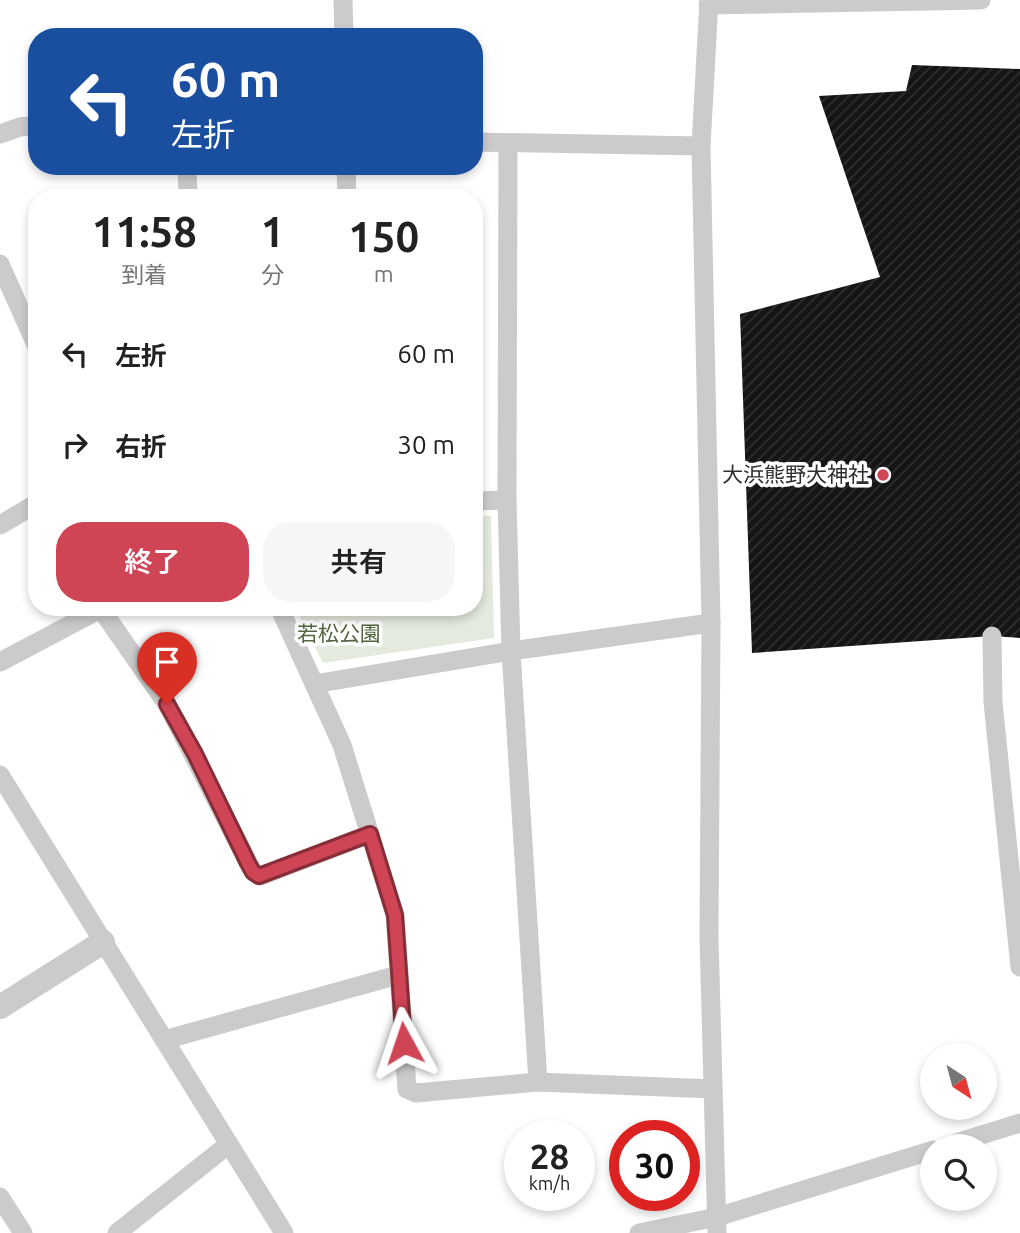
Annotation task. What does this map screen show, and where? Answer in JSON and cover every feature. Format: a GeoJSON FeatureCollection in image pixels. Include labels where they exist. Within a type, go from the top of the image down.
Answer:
{"type":"FeatureCollection","features":[{"type":"Feature","properties":{"kind":"street"},"geometry":{"type":"LineString","coordinates":[[344,0],[344,28]]}},
{"type":"Feature","properties":{"kind":"street"},"geometry":{"type":"LineString","coordinates":[[717,1225],[709,937],[711,623],[701,146],[709,3],[981,0]]}},
{"type":"Feature","properties":{"kind":"street"},"geometry":{"type":"LineString","coordinates":[[0,134],[28,126]]}},
{"type":"Feature","properties":{"kind":"street"},"geometry":{"type":"LineString","coordinates":[[483,143],[701,146]]}},
{"type":"Feature","properties":{"kind":"street"},"geometry":{"type":"LineString","coordinates":[[508,144],[507,500],[511,652],[538,1082]]}},
{"type":"Feature","properties":{"kind":"street"},"geometry":{"type":"LineString","coordinates":[[0,264],[28,327]]}},
{"type":"Feature","properties":{"kind":"street"},"geometry":{"type":"LineString","coordinates":[[483,501],[507,500]]}},
{"type":"Feature","properties":{"kind":"street"},"geometry":{"type":"LineString","coordinates":[[3,517],[28,507]]}},
{"type":"Feature","properties":{"kind":"street"},"geometry":{"type":"LineString","coordinates":[[0,662],[88,616]]}},
{"type":"Feature","properties":{"kind":"street"},"geometry":{"type":"LineString","coordinates":[[108,616],[167,704],[253,872],[259,876],[266,874],[370,834]]}},
{"type":"Feature","properties":{"kind":"street"},"geometry":{"type":"LineString","coordinates":[[283,616],[342,745],[395,915],[408,1088],[415,1093],[538,1082],[713,1090]]}},
{"type":"Feature","properties":{"kind":"street"},"geometry":{"type":"LineString","coordinates":[[314,684],[711,623]]}},
{"type":"Feature","properties":{"kind":"street"},"geometry":{"type":"LineString","coordinates":[[992,636],[993,702],[1020,967]]}},
{"type":"Feature","properties":{"kind":"street"},"geometry":{"type":"LineString","coordinates":[[0,775],[284,1233]]}},
{"type":"Feature","properties":{"kind":"street"},"geometry":{"type":"LineString","coordinates":[[0,1007],[103,942]]}},
{"type":"Feature","properties":{"kind":"street"},"geometry":{"type":"LineString","coordinates":[[163,1040],[398,975]]}},
{"type":"Feature","properties":{"kind":"street"},"geometry":{"type":"LineString","coordinates":[[985,1134],[1020,1123]]}},
{"type":"Feature","properties":{"kind":"street"},"geometry":{"type":"LineString","coordinates":[[117,1233],[229,1144]]}},
{"type":"Feature","properties":{"kind":"street"},"geometry":{"type":"LineString","coordinates":[[639,1233],[717,1225],[920,1155]]}},
{"type":"Feature","properties":{"kind":"street"},"geometry":{"type":"LineString","coordinates":[[0,1197],[23,1233]]}},
{"type":"Feature","properties":{"kind":"green space","name":"若松公園"},"geometry":{"type":"Polygon","coordinates":[[[483,516],[491,516],[494,638],[323,663],[300,616],[483,616],[483,516]]]}},
{"type":"Feature","properties":{"kind":"building","name":"大浜熊野大神社"},"geometry":{"type":"Polygon","coordinates":[[[912,65],[1020,69],[1020,638],[992,636],[752,653],[740,314],[880,277],[819,96],[906,91],[912,65]]]}},
{"type":"Feature","properties":{"kind":"place","name":"大浜熊野大神社"},"geometry":{"type":"Point","coordinates":[883,475]}},
{"type":"Feature","properties":{"kind":"route"},"geometry":{"type":"LineString","coordinates":[[167,704],[195,754],[248,863],[259,876],[370,834],[395,915],[404,1043]]}}]}
